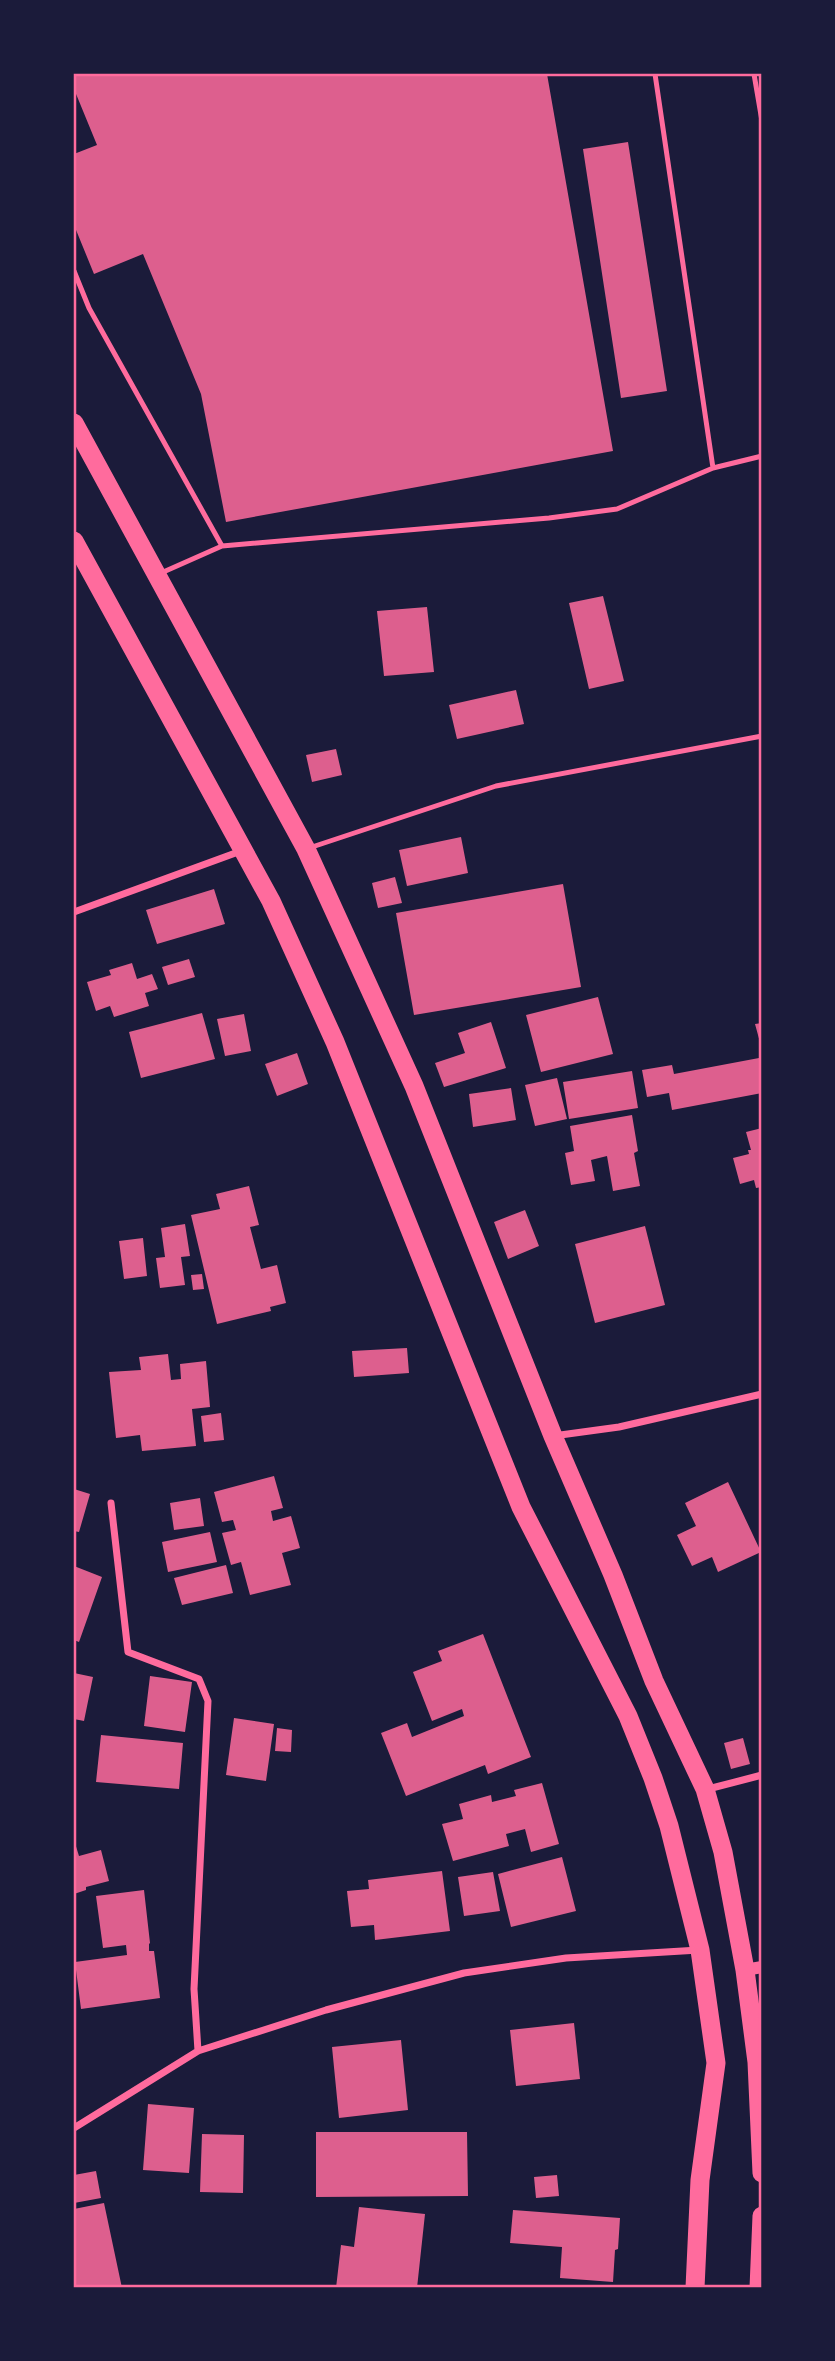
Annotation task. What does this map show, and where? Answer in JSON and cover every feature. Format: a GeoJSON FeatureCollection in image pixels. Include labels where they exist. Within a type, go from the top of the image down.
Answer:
{"type":"FeatureCollection","features":[{"type":"Feature","properties":{"kind":"highway"},"geometry":{"type":"LineString","coordinates":[[74,423],[306,849],[414,1086],[654,1681],[705,1789],[753,1968],[761,2173]]}},
{"type":"Feature","properties":{"kind":"highway"},"geometry":{"type":"LineString","coordinates":[[74,541],[271,901],[335,1042],[521,1507],[628,1716],[669,1826],[700,1950],[716,2063],[700,2180],[695,2287]]}},
{"type":"Feature","properties":{"kind":"highway"},"geometry":{"type":"LineString","coordinates":[[760,2275],[761,2216]]}},
{"type":"Feature","properties":{"kind":"street"},"geometry":{"type":"LineString","coordinates":[[74,912],[243,850]]}},
{"type":"Feature","properties":{"kind":"street"},"geometry":{"type":"LineString","coordinates":[[553,1436],[620,1427],[761,1394]]}},
{"type":"Feature","properties":{"kind":"street"},"geometry":{"type":"LineString","coordinates":[[111,1503],[128,1652],[199,1679],[208,1701],[194,1989],[198,2051]]}},
{"type":"Feature","properties":{"kind":"street"},"geometry":{"type":"LineString","coordinates":[[705,1789],[761,1775]]}},
{"type":"Feature","properties":{"kind":"street"},"geometry":{"type":"LineString","coordinates":[[74,2128],[198,2051],[326,2010],[464,1973],[566,1958],[700,1950]]}},
{"type":"Feature","properties":{"kind":"lane"},"geometry":{"type":"LineString","coordinates":[[655,74],[713,468]]}},
{"type":"Feature","properties":{"kind":"lane"},"geometry":{"type":"LineString","coordinates":[[754,74],[761,121]]}},
{"type":"Feature","properties":{"kind":"lane"},"geometry":{"type":"LineString","coordinates":[[74,271],[89,308],[222,546]]}},
{"type":"Feature","properties":{"kind":"lane"},"geometry":{"type":"LineString","coordinates":[[157,575],[222,546],[549,518],[617,509],[713,468],[761,456]]}},
{"type":"Feature","properties":{"kind":"lane"},"geometry":{"type":"LineString","coordinates":[[306,849],[496,786],[761,736]]}},
{"type":"Feature","properties":{"kind":"building"},"geometry":{"type":"Polygon","coordinates":[[[74,74],[547,74],[613,451],[226,522],[201,394],[143,254],[94,274],[74,225],[74,154],[97,145],[74,89],[74,74]]]}},
{"type":"Feature","properties":{"kind":"building"},"geometry":{"type":"Polygon","coordinates":[[[628,142],[667,391],[621,398],[583,149],[628,142]]]}},
{"type":"Feature","properties":{"kind":"building"},"geometry":{"type":"Polygon","coordinates":[[[603,596],[624,681],[589,689],[569,603],[603,596]]]}},
{"type":"Feature","properties":{"kind":"building"},"geometry":{"type":"Polygon","coordinates":[[[427,607],[434,672],[384,676],[377,611],[427,607]]]}},
{"type":"Feature","properties":{"kind":"building"},"geometry":{"type":"Polygon","coordinates":[[[516,690],[524,724],[457,739],[449,705],[516,690]]]}},
{"type":"Feature","properties":{"kind":"building"},"geometry":{"type":"Polygon","coordinates":[[[336,749],[342,775],[312,782],[306,755],[336,749]]]}},
{"type":"Feature","properties":{"kind":"building"},"geometry":{"type":"Polygon","coordinates":[[[461,837],[468,873],[407,886],[399,850],[461,837]]]}},
{"type":"Feature","properties":{"kind":"building"},"geometry":{"type":"Polygon","coordinates":[[[395,877],[402,903],[378,908],[372,883],[395,877]]]}},
{"type":"Feature","properties":{"kind":"building"},"geometry":{"type":"Polygon","coordinates":[[[563,884],[581,987],[414,1015],[396,913],[563,884]]]}},
{"type":"Feature","properties":{"kind":"building"},"geometry":{"type":"Polygon","coordinates":[[[214,889],[225,924],[157,944],[146,910],[214,889]]]}},
{"type":"Feature","properties":{"kind":"building"},"geometry":{"type":"Polygon","coordinates":[[[189,959],[195,977],[168,985],[162,967],[189,959]]]}},
{"type":"Feature","properties":{"kind":"building"},"geometry":{"type":"Polygon","coordinates":[[[132,963],[137,979],[152,974],[158,989],[145,993],[149,1006],[114,1017],[110,1006],[96,1011],[87,982],[111,975],[109,970],[132,963]]]}},
{"type":"Feature","properties":{"kind":"building"},"geometry":{"type":"Polygon","coordinates":[[[598,997],[613,1054],[541,1072],[526,1015],[598,997]]]}},
{"type":"Feature","properties":{"kind":"building"},"geometry":{"type":"Polygon","coordinates":[[[202,1013],[215,1059],[141,1078],[129,1032],[202,1013]]]}},
{"type":"Feature","properties":{"kind":"building"},"geometry":{"type":"Polygon","coordinates":[[[244,1014],[251,1051],[225,1056],[217,1019],[244,1014]]]}},
{"type":"Feature","properties":{"kind":"building"},"geometry":{"type":"Polygon","coordinates":[[[491,1022],[506,1068],[444,1087],[435,1063],[465,1053],[458,1033],[491,1022]]]}},
{"type":"Feature","properties":{"kind":"building"},"geometry":{"type":"Polygon","coordinates":[[[762,1023],[762,1046],[761,1046],[755,1024],[762,1023]]]}},
{"type":"Feature","properties":{"kind":"building"},"geometry":{"type":"Polygon","coordinates":[[[297,1053],[308,1084],[277,1096],[265,1064],[297,1053]]]}},
{"type":"Feature","properties":{"kind":"building"},"geometry":{"type":"Polygon","coordinates":[[[759,1058],[762,1093],[672,1110],[669,1093],[647,1097],[642,1070],[672,1065],[674,1074],[759,1058]]]}},
{"type":"Feature","properties":{"kind":"building"},"geometry":{"type":"Polygon","coordinates":[[[632,1071],[638,1108],[569,1119],[563,1082],[632,1071]]]}},
{"type":"Feature","properties":{"kind":"building"},"geometry":{"type":"Polygon","coordinates":[[[557,1078],[567,1119],[535,1126],[525,1085],[557,1078]]]}},
{"type":"Feature","properties":{"kind":"building"},"geometry":{"type":"Polygon","coordinates":[[[511,1088],[516,1120],[473,1127],[469,1094],[511,1088]]]}},
{"type":"Feature","properties":{"kind":"building"},"geometry":{"type":"Polygon","coordinates":[[[632,1115],[638,1151],[634,1153],[640,1186],[613,1191],[607,1156],[591,1160],[595,1181],[571,1185],[565,1153],[574,1151],[570,1126],[632,1115]]]}},
{"type":"Feature","properties":{"kind":"building"},"geometry":{"type":"Polygon","coordinates":[[[762,1128],[762,1187],[756,1188],[754,1180],[740,1184],[733,1158],[749,1154],[748,1150],[751,1150],[746,1132],[762,1128]]]}},
{"type":"Feature","properties":{"kind":"building"},"geometry":{"type":"Polygon","coordinates":[[[249,1186],[259,1225],[250,1227],[261,1269],[277,1265],[286,1303],[270,1307],[271,1311],[217,1324],[191,1215],[220,1209],[216,1194],[249,1186]]]}},
{"type":"Feature","properties":{"kind":"building"},"geometry":{"type":"Polygon","coordinates":[[[525,1210],[539,1246],[508,1259],[494,1222],[525,1210]]]}},
{"type":"Feature","properties":{"kind":"building"},"geometry":{"type":"Polygon","coordinates":[[[185,1224],[190,1256],[181,1257],[185,1285],[160,1288],[156,1258],[165,1257],[161,1228],[185,1224]]]}},
{"type":"Feature","properties":{"kind":"building"},"geometry":{"type":"Polygon","coordinates":[[[645,1226],[665,1305],[595,1323],[575,1244],[645,1226]]]}},
{"type":"Feature","properties":{"kind":"building"},"geometry":{"type":"Polygon","coordinates":[[[143,1238],[147,1276],[124,1279],[119,1241],[143,1238]]]}},
{"type":"Feature","properties":{"kind":"building"},"geometry":{"type":"Polygon","coordinates":[[[202,1274],[204,1289],[193,1290],[191,1275],[202,1274]]]}},
{"type":"Feature","properties":{"kind":"building"},"geometry":{"type":"Polygon","coordinates":[[[407,1348],[409,1373],[354,1377],[352,1351],[407,1348]]]}},
{"type":"Feature","properties":{"kind":"building"},"geometry":{"type":"Polygon","coordinates":[[[168,1354],[171,1380],[181,1379],[180,1364],[206,1361],[210,1407],[192,1409],[196,1446],[142,1451],[140,1435],[116,1438],[109,1372],[141,1370],[139,1357],[168,1354]]]}},
{"type":"Feature","properties":{"kind":"building"},"geometry":{"type":"Polygon","coordinates":[[[221,1413],[224,1440],[204,1442],[201,1416],[221,1413]]]}},
{"type":"Feature","properties":{"kind":"building"},"geometry":{"type":"Polygon","coordinates":[[[274,1476],[283,1508],[271,1511],[273,1521],[291,1516],[300,1548],[282,1553],[291,1585],[250,1595],[241,1562],[231,1565],[222,1533],[236,1530],[233,1520],[222,1522],[214,1492],[274,1476]]]}},
{"type":"Feature","properties":{"kind":"building"},"geometry":{"type":"Polygon","coordinates":[[[728,1482],[761,1552],[718,1572],[712,1557],[692,1566],[677,1535],[696,1526],[685,1503],[728,1482]]]}},
{"type":"Feature","properties":{"kind":"building"},"geometry":{"type":"Polygon","coordinates":[[[74,1489],[90,1494],[79,1532],[74,1531],[74,1489]]]}},
{"type":"Feature","properties":{"kind":"building"},"geometry":{"type":"Polygon","coordinates":[[[200,1498],[204,1526],[174,1530],[170,1503],[200,1498]]]}},
{"type":"Feature","properties":{"kind":"building"},"geometry":{"type":"Polygon","coordinates":[[[210,1532],[217,1562],[168,1572],[162,1542],[210,1532]]]}},
{"type":"Feature","properties":{"kind":"building"},"geometry":{"type":"Polygon","coordinates":[[[226,1565],[233,1593],[182,1605],[174,1578],[226,1565]]]}},
{"type":"Feature","properties":{"kind":"building"},"geometry":{"type":"Polygon","coordinates":[[[74,1566],[102,1577],[79,1642],[74,1640],[74,1566]]]}},
{"type":"Feature","properties":{"kind":"building"},"geometry":{"type":"Polygon","coordinates":[[[483,1634],[531,1757],[488,1774],[485,1765],[406,1796],[381,1733],[407,1723],[412,1737],[464,1716],[462,1709],[432,1721],[413,1672],[442,1661],[438,1651],[483,1634]]]}},
{"type":"Feature","properties":{"kind":"building"},"geometry":{"type":"Polygon","coordinates":[[[74,1673],[93,1677],[84,1721],[74,1719],[74,1673]]]}},
{"type":"Feature","properties":{"kind":"building"},"geometry":{"type":"Polygon","coordinates":[[[150,1676],[192,1682],[185,1732],[144,1726],[150,1676]]]}},
{"type":"Feature","properties":{"kind":"building"},"geometry":{"type":"Polygon","coordinates":[[[234,1718],[274,1724],[266,1781],[226,1775],[234,1718]]]}},
{"type":"Feature","properties":{"kind":"building"},"geometry":{"type":"Polygon","coordinates":[[[277,1728],[292,1730],[291,1752],[275,1751],[277,1728]]]}},
{"type":"Feature","properties":{"kind":"building"},"geometry":{"type":"Polygon","coordinates":[[[101,1735],[183,1743],[179,1789],[96,1782],[101,1735]]]}},
{"type":"Feature","properties":{"kind":"building"},"geometry":{"type":"Polygon","coordinates":[[[743,1738],[750,1764],[731,1769],[724,1743],[743,1738]]]}},
{"type":"Feature","properties":{"kind":"building"},"geometry":{"type":"Polygon","coordinates":[[[542,1783],[559,1844],[531,1852],[525,1829],[506,1834],[509,1846],[453,1861],[442,1824],[463,1819],[459,1804],[491,1795],[492,1802],[516,1796],[514,1790],[542,1783]]]}},
{"type":"Feature","properties":{"kind":"building"},"geometry":{"type":"Polygon","coordinates":[[[74,1840],[79,1856],[101,1850],[109,1881],[86,1887],[86,1890],[74,1894],[74,1840]]]}},
{"type":"Feature","properties":{"kind":"building"},"geometry":{"type":"Polygon","coordinates":[[[562,1857],[576,1911],[511,1927],[498,1874],[562,1857]]]}},
{"type":"Feature","properties":{"kind":"building"},"geometry":{"type":"Polygon","coordinates":[[[442,1871],[450,1931],[375,1940],[374,1925],[351,1927],[347,1891],[369,1889],[368,1880],[442,1871]]]}},
{"type":"Feature","properties":{"kind":"building"},"geometry":{"type":"Polygon","coordinates":[[[493,1872],[500,1911],[464,1916],[458,1877],[493,1872]]]}},
{"type":"Feature","properties":{"kind":"building"},"geometry":{"type":"Polygon","coordinates":[[[144,1890],[149,1951],[154,1951],[160,1998],[81,2009],[75,1962],[127,1955],[126,1945],[103,1948],[96,1896],[144,1890]]]}},
{"type":"Feature","properties":{"kind":"building"},"geometry":{"type":"Polygon","coordinates":[[[574,2023],[580,2079],[516,2086],[510,2030],[574,2023]]]}},
{"type":"Feature","properties":{"kind":"building"},"geometry":{"type":"Polygon","coordinates":[[[401,2040],[408,2110],[339,2118],[332,2047],[401,2040]]]}},
{"type":"Feature","properties":{"kind":"building"},"geometry":{"type":"Polygon","coordinates":[[[148,2104],[194,2108],[189,2173],[143,2170],[148,2104]]]}},
{"type":"Feature","properties":{"kind":"building"},"geometry":{"type":"Polygon","coordinates":[[[316,2132],[467,2132],[468,2196],[316,2197],[316,2132]]]}},
{"type":"Feature","properties":{"kind":"building"},"geometry":{"type":"Polygon","coordinates":[[[202,2134],[244,2135],[243,2193],[200,2192],[202,2134]]]}},
{"type":"Feature","properties":{"kind":"building"},"geometry":{"type":"Polygon","coordinates":[[[96,2171],[101,2198],[74,2203],[74,2175],[96,2171]]]}},
{"type":"Feature","properties":{"kind":"building"},"geometry":{"type":"Polygon","coordinates":[[[557,2175],[559,2196],[536,2198],[534,2177],[557,2175]]]}},
{"type":"Feature","properties":{"kind":"building"},"geometry":{"type":"Polygon","coordinates":[[[104,2203],[122,2288],[74,2288],[74,2209],[104,2203]]]}},
{"type":"Feature","properties":{"kind":"building"},"geometry":{"type":"Polygon","coordinates":[[[359,2207],[425,2214],[417,2288],[336,2288],[341,2245],[354,2247],[359,2207]]]}},
{"type":"Feature","properties":{"kind":"building"},"geometry":{"type":"Polygon","coordinates":[[[513,2210],[620,2218],[613,2282],[560,2278],[562,2247],[510,2243],[513,2210]]]}}]}
